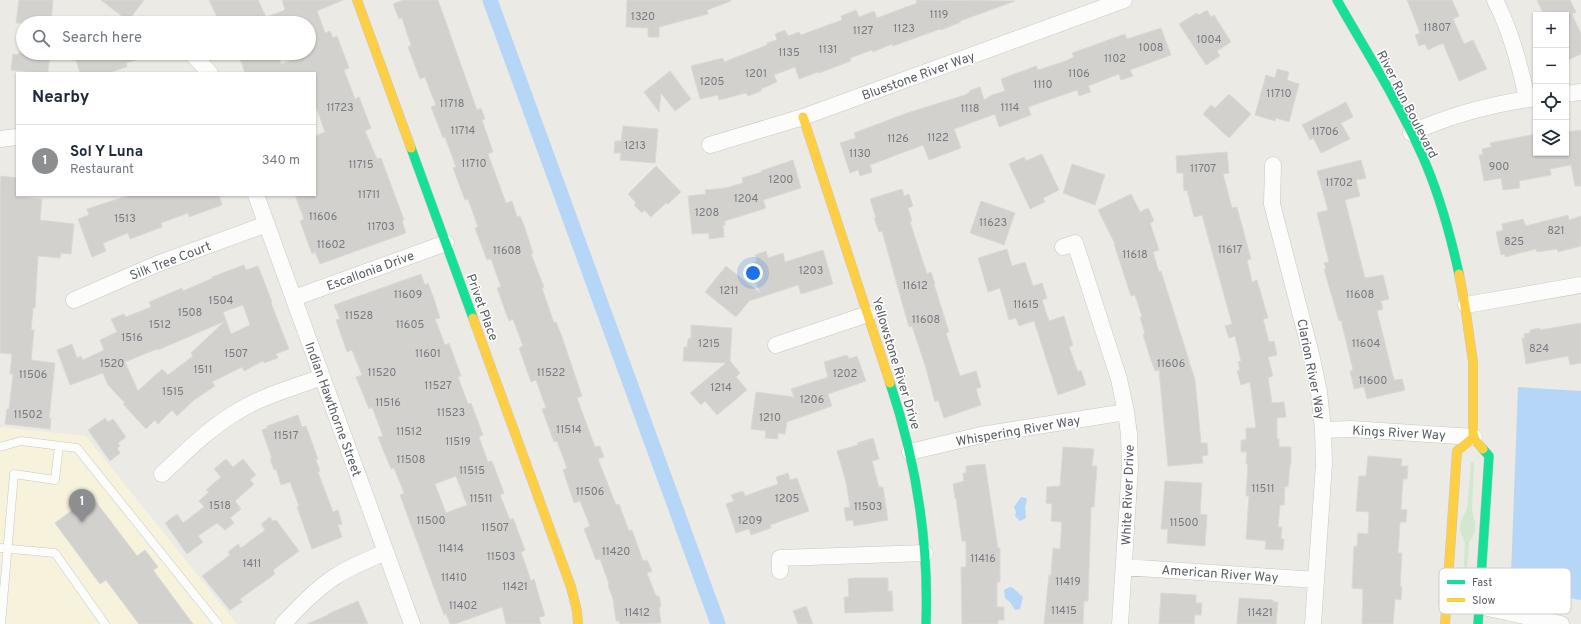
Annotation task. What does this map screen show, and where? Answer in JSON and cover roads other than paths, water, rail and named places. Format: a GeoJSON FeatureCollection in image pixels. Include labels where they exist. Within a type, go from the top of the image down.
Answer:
{"type":"FeatureCollection","features":[{"type":"Feature","properties":{"kind":"street","name":"Privet Place"},"geometry":{"type":"LineString","coordinates":[[357,0],[571,587],[577,610],[578,624]]}},
{"type":"Feature","properties":{"kind":"street","name":"Bluestone River Way"},"geometry":{"type":"LineString","coordinates":[[710,145],[803,117],[1099,4],[1124,0]]}},
{"type":"Feature","properties":{"kind":"street","name":"River Run Boulevard"},"geometry":{"type":"LineString","coordinates":[[1337,0],[1389,90],[1411,133],[1429,172],[1444,214],[1456,258],[1466,305],[1473,376],[1474,437]]}},
{"type":"Feature","properties":{"kind":"street"},"geometry":{"type":"LineString","coordinates":[[1411,133],[1458,114],[1489,106],[1532,99],[1521,70],[1513,41],[1495,0]]}},
{"type":"Feature","properties":{"kind":"street"},"geometry":{"type":"LineString","coordinates":[[197,60],[208,72]]}},
{"type":"Feature","properties":{"kind":"street"},"geometry":{"type":"LineString","coordinates":[[1569,94],[1581,92]]}},
{"type":"Feature","properties":{"kind":"street","name":"Yellowstone River Drive"},"geometry":{"type":"LineString","coordinates":[[803,117],[899,410],[910,452],[921,509],[925,553],[926,624]]}},
{"type":"Feature","properties":{"kind":"street"},"geometry":{"type":"LineString","coordinates":[[0,139],[16,137]]}},
{"type":"Feature","properties":{"kind":"street","name":"Clarion River Way"},"geometry":{"type":"LineString","coordinates":[[1273,165],[1272,204],[1311,354],[1319,392],[1323,430],[1324,464],[1313,624]]}},
{"type":"Feature","properties":{"kind":"street","name":"Indian Hawthorne Street"},"geometry":{"type":"LineString","coordinates":[[256,196],[412,624]]}},
{"type":"Feature","properties":{"kind":"street","name":"Silk Tree Court"},"geometry":{"type":"LineString","coordinates":[[74,300],[157,264],[267,224]]}},
{"type":"Feature","properties":{"kind":"street","name":"Escallonia Drive"},"geometry":{"type":"LineString","coordinates":[[294,298],[446,243]]}},
{"type":"Feature","properties":{"kind":"street","name":"White River Drive"},"geometry":{"type":"LineString","coordinates":[[1063,247],[1075,243],[1119,379],[1126,412],[1130,467],[1120,624]]}},
{"type":"Feature","properties":{"kind":"street"},"geometry":{"type":"LineString","coordinates":[[1466,305],[1581,285]]}},
{"type":"Feature","properties":{"kind":"street"},"geometry":{"type":"LineString","coordinates":[[776,345],[868,314]]}},
{"type":"Feature","properties":{"kind":"street"},"geometry":{"type":"LineString","coordinates":[[162,474],[212,428],[235,413],[256,401],[322,377]]}},
{"type":"Feature","properties":{"kind":"street","name":"Whispering River Way"},"geometry":{"type":"LineString","coordinates":[[910,452],[981,435],[1126,412]]}},
{"type":"Feature","properties":{"kind":"street","name":"Kings River Way"},"geometry":{"type":"LineString","coordinates":[[1323,430],[1351,429],[1474,437]]}},
{"type":"Feature","properties":{"kind":"street"},"geometry":{"type":"LineString","coordinates":[[1449,568],[1457,451],[1474,437],[1490,456],[1482,568]]}},
{"type":"Feature","properties":{"kind":"street"},"geometry":{"type":"LineString","coordinates":[[283,624],[314,592],[335,576],[358,563],[386,552]]}},
{"type":"Feature","properties":{"kind":"street"},"geometry":{"type":"LineString","coordinates":[[780,571],[780,558],[925,553]]}},
{"type":"Feature","properties":{"kind":"street","name":"American River Way"},"geometry":{"type":"LineString","coordinates":[[1124,567],[1316,580]]}},
{"type":"Feature","properties":{"kind":"street"},"geometry":{"type":"LineString","coordinates":[[1445,624],[1446,614]]}},
{"type":"Feature","properties":{"kind":"street"},"geometry":{"type":"LineString","coordinates":[[1478,624],[1479,614]]}},
{"type":"Feature","properties":{"kind":"street"},"geometry":{"type":"LineString","coordinates":[[1515,614],[1561,624]]}},
{"type":"Feature","properties":{"kind":"lane"},"geometry":{"type":"LineString","coordinates":[[0,447],[21,441],[77,448],[218,624]]}},
{"type":"Feature","properties":{"kind":"lane"},"geometry":{"type":"LineString","coordinates":[[1,624],[4,548],[14,474],[55,480],[58,446]]}},
{"type":"Feature","properties":{"kind":"lane"},"geometry":{"type":"LineString","coordinates":[[4,548],[55,553],[106,624]]}},
{"type":"Feature","properties":{"kind":"water"},"geometry":{"type":"Polygon","coordinates":[[[1518,387],[1581,391],[1581,600],[1571,598],[1571,568],[1511,568],[1518,387]]]}},
{"type":"Feature","properties":{"kind":"water"},"geometry":{"type":"Polygon","coordinates":[[[1021,497],[1026,498],[1027,500],[1025,507],[1026,518],[1020,521],[1015,516],[1016,512],[1014,507],[1021,497]]]}},
{"type":"Feature","properties":{"kind":"water"},"geometry":{"type":"Polygon","coordinates":[[[1010,587],[1023,597],[1020,609],[1015,610],[1010,602],[1005,598],[1004,590],[1010,587]]]}},
{"type":"Feature","properties":{"kind":"waterway"},"geometry":{"type":"LineString","coordinates":[[490,0],[718,624]]}},
{"type":"Feature","properties":{"kind":"place","name":"Sol Y Luna"},"geometry":{"type":"Point","coordinates":[82,522]}}]}
